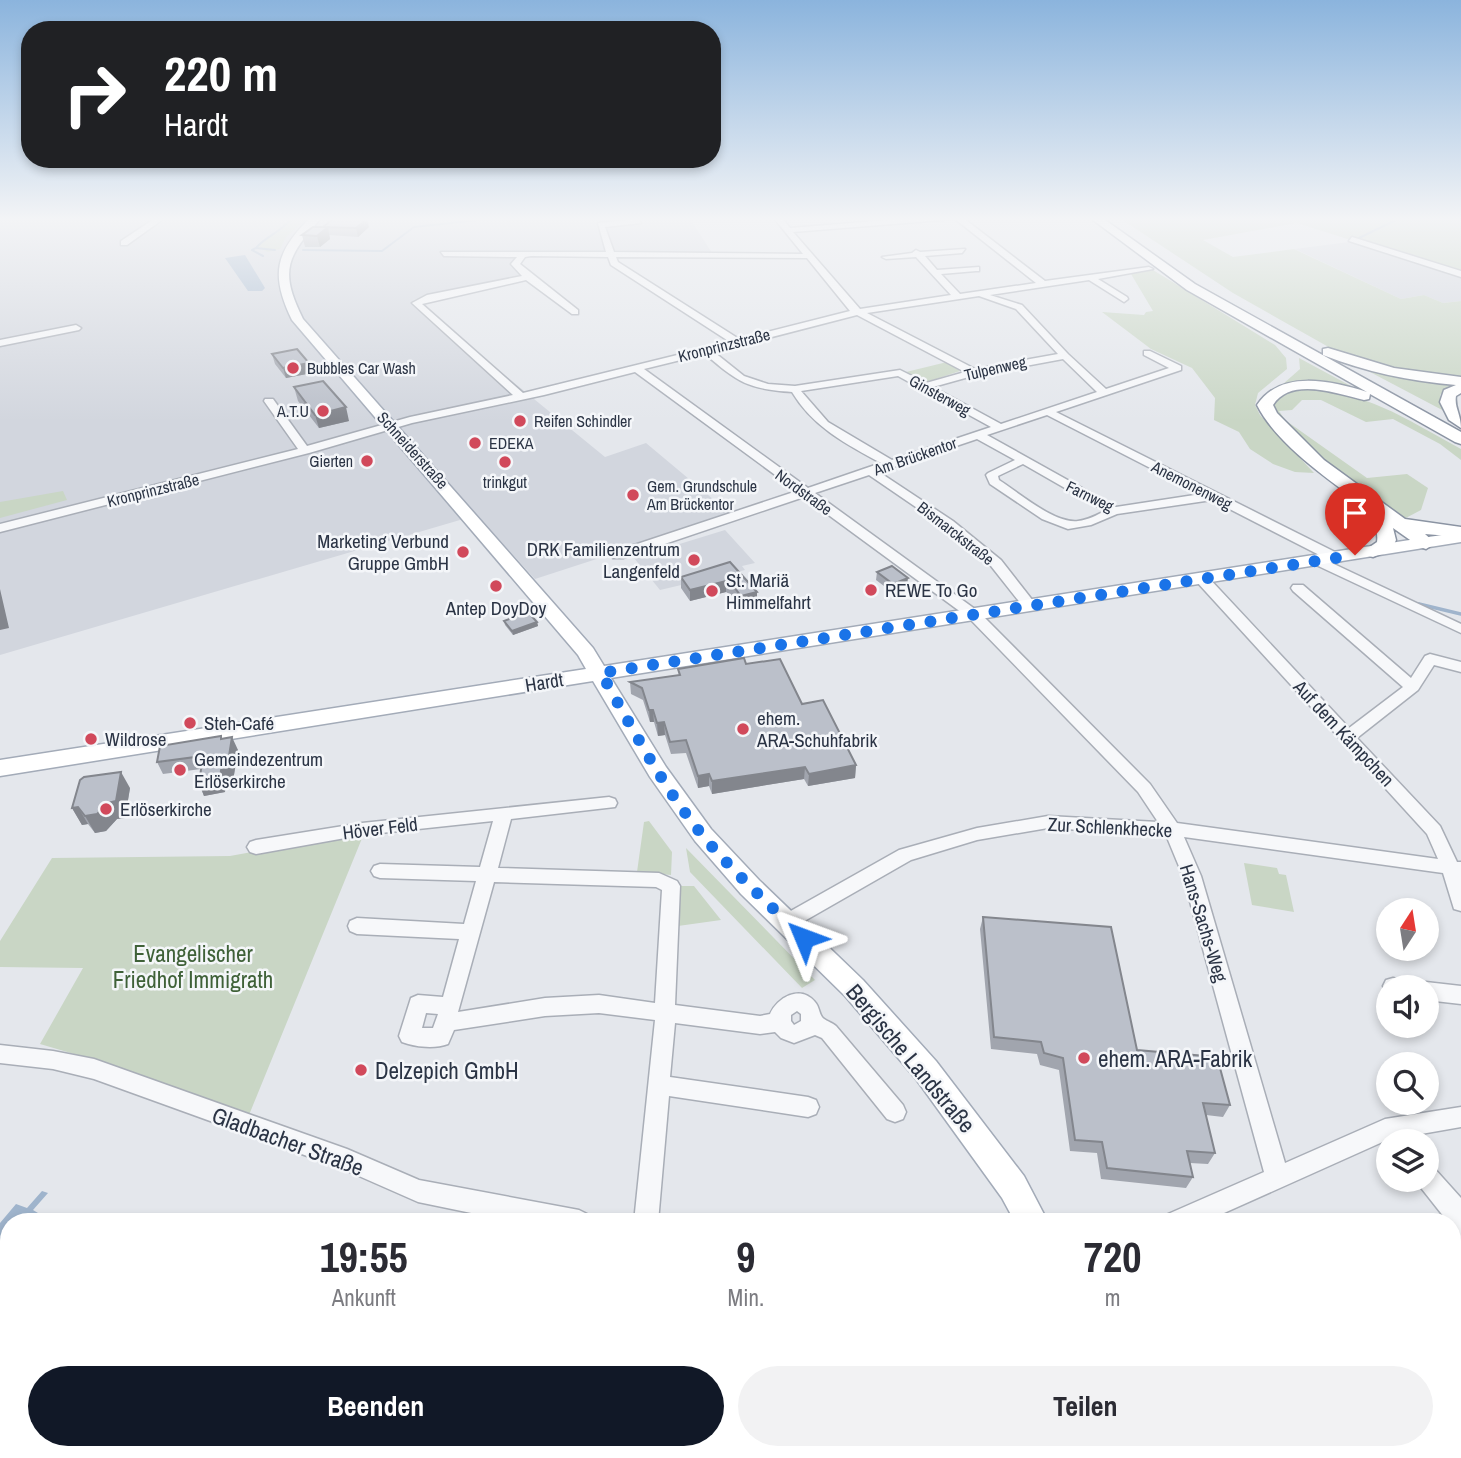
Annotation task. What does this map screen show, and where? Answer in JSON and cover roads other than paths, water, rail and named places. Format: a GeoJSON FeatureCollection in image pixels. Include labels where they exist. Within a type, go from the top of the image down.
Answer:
{"type":"FeatureCollection","features":[{"type":"Feature","properties":{"kind":"highway"},"geometry":{"type":"LineString","coordinates":[[1193,285],[1278,338],[1458,431]]}},
{"type":"Feature","properties":{"kind":"highway"},"geometry":{"type":"LineString","coordinates":[[1198,285],[1295,337],[1458,431]]}},
{"type":"Feature","properties":{"kind":"highway"},"geometry":{"type":"LineString","coordinates":[[1295,337],[1372,369],[1461,381]]}},
{"type":"Feature","properties":{"kind":"highway"},"geometry":{"type":"LineString","coordinates":[[1278,338],[1295,365],[1262,394],[1259,405],[1264,415],[1315,467],[1422,544]]}},
{"type":"Feature","properties":{"kind":"highway"},"geometry":{"type":"LineString","coordinates":[[1422,544],[1318,464],[1270,415],[1265,405],[1268,396],[1279,389],[1295,385],[1354,392],[1458,431]]}},
{"type":"Feature","properties":{"kind":"highway"},"geometry":{"type":"LineString","coordinates":[[1458,431],[1446,399],[1449,393],[1461,388]]}},
{"type":"Feature","properties":{"kind":"highway"},"geometry":{"type":"LineString","coordinates":[[1370,509],[1383,524],[1388,537],[1385,545],[1373,551]]}},
{"type":"Feature","properties":{"kind":"highway"},"geometry":{"type":"LineString","coordinates":[[1390,517],[1412,526],[1461,535]]}},
{"type":"Feature","properties":{"kind":"main road","name":"Schneiderstraße"},"geometry":{"type":"LineString","coordinates":[[283,285],[298,320],[313,339],[529,583],[601,673]]}},
{"type":"Feature","properties":{"kind":"main road","name":"Hardt"},"geometry":{"type":"LineString","coordinates":[[0,768],[1328,559],[1461,535]]}},
{"type":"Feature","properties":{"kind":"main road","name":"Bergische Landstraße"},"geometry":{"type":"LineString","coordinates":[[601,673],[658,772],[703,835],[750,887],[855,988],[926,1070],[1013,1187],[1027,1213]]}},
{"type":"Feature","properties":{"kind":"street"},"geometry":{"type":"LineString","coordinates":[[489,285],[427,298],[416,303],[521,397]]}},
{"type":"Feature","properties":{"kind":"street"},"geometry":{"type":"LineString","coordinates":[[539,285],[575,312]]}},
{"type":"Feature","properties":{"kind":"street"},"geometry":{"type":"LineString","coordinates":[[645,285],[737,342]]}},
{"type":"Feature","properties":{"kind":"street"},"geometry":{"type":"LineString","coordinates":[[833,285],[857,312],[972,372]]}},
{"type":"Feature","properties":{"kind":"street"},"geometry":{"type":"LineString","coordinates":[[945,285],[958,297]]}},
{"type":"Feature","properties":{"kind":"street","name":"Kronprinzstraße"},"geometry":{"type":"LineString","coordinates":[[0,528],[857,312],[1037,285]]}},
{"type":"Feature","properties":{"kind":"street"},"geometry":{"type":"LineString","coordinates":[[1102,285],[1124,299]]}},
{"type":"Feature","properties":{"kind":"street"},"geometry":{"type":"LineString","coordinates":[[981,294],[1019,307],[1065,356],[1105,393]]}},
{"type":"Feature","properties":{"kind":"street"},"geometry":{"type":"LineString","coordinates":[[0,343],[76,328]]}},
{"type":"Feature","properties":{"kind":"street"},"geometry":{"type":"LineString","coordinates":[[706,350],[750,383],[797,391],[809,411],[826,428],[889,463]]}},
{"type":"Feature","properties":{"kind":"street","name":"Am Brückentor"},"geometry":{"type":"LineString","coordinates":[[618,555],[1178,368],[1147,353]]}},
{"type":"Feature","properties":{"kind":"street","name":"Tulpenweg"},"geometry":{"type":"LineString","coordinates":[[926,386],[972,372],[1029,360],[1065,356]]}},
{"type":"Feature","properties":{"kind":"street","name":"Nordstraße"},"geometry":{"type":"LineString","coordinates":[[636,368],[974,615]]}},
{"type":"Feature","properties":{"kind":"street","name":"Ginsterweg"},"geometry":{"type":"LineString","coordinates":[[797,391],[900,373],[999,428]]}},
{"type":"Feature","properties":{"kind":"street"},"geometry":{"type":"LineString","coordinates":[[269,401],[305,451]]}},
{"type":"Feature","properties":{"kind":"street","name":"Anemonenweg"},"geometry":{"type":"LineString","coordinates":[[1048,412],[1213,496],[1461,629]]}},
{"type":"Feature","properties":{"kind":"street","name":"Farnweg"},"geometry":{"type":"LineString","coordinates":[[979,435],[1114,512],[1213,496]]}},
{"type":"Feature","properties":{"kind":"street"},"geometry":{"type":"LineString","coordinates":[[1023,460],[992,475],[994,482],[1052,519],[1068,526],[1077,526],[1114,512]]}},
{"type":"Feature","properties":{"kind":"street","name":"Bismarckstraße"},"geometry":{"type":"LineString","coordinates":[[872,472],[949,524],[996,563],[1030,606]]}},
{"type":"Feature","properties":{"kind":"street","name":"Auf dem Kämpchen"},"geometry":{"type":"LineString","coordinates":[[1201,578],[1434,831],[1456,869],[1461,904]]}},
{"type":"Feature","properties":{"kind":"street"},"geometry":{"type":"LineString","coordinates":[[1298,588],[1413,687]]}},
{"type":"Feature","properties":{"kind":"street","name":"Hans-Sachs-Weg"},"geometry":{"type":"LineString","coordinates":[[974,615],[1144,788],[1172,828],[1192,876],[1278,1179]]}},
{"type":"Feature","properties":{"kind":"street"},"geometry":{"type":"LineString","coordinates":[[1349,736],[1413,687],[1430,659],[1461,667]]}},
{"type":"Feature","properties":{"kind":"street","name":"Höver Feld"},"geometry":{"type":"LineString","coordinates":[[256,847],[362,829],[609,803]]}},
{"type":"Feature","properties":{"kind":"street"},"geometry":{"type":"LineString","coordinates":[[504,814],[448,1014],[461,1021],[545,1007],[599,1004],[760,1025],[780,1022],[790,1031],[800,1032],[807,1030],[812,1022],[829,1032],[895,1112]]}},
{"type":"Feature","properties":{"kind":"street","name":"Zur Schlenkhecke"},"geometry":{"type":"LineString","coordinates":[[787,922],[905,855],[977,834],[1048,822],[1172,828],[1456,869]]}},
{"type":"Feature","properties":{"kind":"street"},"geometry":{"type":"LineString","coordinates":[[380,871],[666,881],[673,891],[664,994],[666,1011],[647,1213]]}},
{"type":"Feature","properties":{"kind":"street"},"geometry":{"type":"LineString","coordinates":[[357,926],[471,932]]}},
{"type":"Feature","properties":{"kind":"street"},"geometry":{"type":"LineString","coordinates":[[1439,992],[1461,995]]}},
{"type":"Feature","properties":{"kind":"street","name":"Gladbacher Straße"},"geometry":{"type":"LineString","coordinates":[[0,1054],[53,1060],[94,1069],[347,1160],[418,1191],[532,1213]]}},
{"type":"Feature","properties":{"kind":"street"},"geometry":{"type":"LineString","coordinates":[[659,1085],[808,1107]]}},
{"type":"Feature","properties":{"kind":"street"},"geometry":{"type":"LineString","coordinates":[[1415,1129],[1461,1116]]}},
{"type":"Feature","properties":{"kind":"street"},"geometry":{"type":"LineString","coordinates":[[1198,1213],[1376,1141]]}},
{"type":"Feature","properties":{"kind":"street"},"geometry":{"type":"LineString","coordinates":[[1439,1191],[1459,1213]]}},
{"type":"Feature","properties":{"kind":"water"},"geometry":{"type":"Polygon","coordinates":[[[244,285],[263,285],[265,288],[262,291],[248,291],[244,285]]]}},
{"type":"Feature","properties":{"kind":"water"},"geometry":{"type":"Polygon","coordinates":[[[42,1191],[48,1193],[33,1210],[38,1213],[8,1213],[16,1204],[27,1208],[42,1191]]]}},
{"type":"Feature","properties":{"kind":"waterway"},"geometry":{"type":"LineString","coordinates":[[1419,604],[1461,614]]}},
{"type":"Feature","properties":{"kind":"place","name":"Bubbles Car Wash"},"geometry":{"type":"Point","coordinates":[293,368]}},
{"type":"Feature","properties":{"kind":"place","name":"A.T.U"},"geometry":{"type":"Point","coordinates":[323,411]}},
{"type":"Feature","properties":{"kind":"place","name":"Reifen Schindler"},"geometry":{"type":"Point","coordinates":[520,421]}},
{"type":"Feature","properties":{"kind":"place","name":"EDEKA"},"geometry":{"type":"Point","coordinates":[475,443]}},
{"type":"Feature","properties":{"kind":"place","name":"Gierten"},"geometry":{"type":"Point","coordinates":[367,461]}},
{"type":"Feature","properties":{"kind":"place","name":"trinkgut"},"geometry":{"type":"Point","coordinates":[505,462]}},
{"type":"Feature","properties":{"kind":"place","name":"Gem. Grundschule Am Brückentor"},"geometry":{"type":"Point","coordinates":[633,495]}},
{"type":"Feature","properties":{"kind":"place","name":"Marketing Verbund Gruppe GmbH"},"geometry":{"type":"Point","coordinates":[463,552]}},
{"type":"Feature","properties":{"kind":"place","name":"DRK Familienzentrum Langenfeld"},"geometry":{"type":"Point","coordinates":[694,560]}},
{"type":"Feature","properties":{"kind":"place","name":"Antep DoyDoy"},"geometry":{"type":"Point","coordinates":[496,586]}},
{"type":"Feature","properties":{"kind":"place","name":"REWE To Go"},"geometry":{"type":"Point","coordinates":[871,590]}},
{"type":"Feature","properties":{"kind":"place","name":"St. Mariä Himmelfahrt"},"geometry":{"type":"Point","coordinates":[712,591]}},
{"type":"Feature","properties":{"kind":"place","name":"Steh-Café"},"geometry":{"type":"Point","coordinates":[190,723]}},
{"type":"Feature","properties":{"kind":"place","name":"ehem. ARA-Schuhfabrik"},"geometry":{"type":"Point","coordinates":[743,729]}},
{"type":"Feature","properties":{"kind":"place","name":"Wildrose"},"geometry":{"type":"Point","coordinates":[91,739]}},
{"type":"Feature","properties":{"kind":"place","name":"Gemeindezentrum Erlöserkirche"},"geometry":{"type":"Point","coordinates":[180,770]}},
{"type":"Feature","properties":{"kind":"place","name":"Erlöserkirche"},"geometry":{"type":"Point","coordinates":[106,809]}},
{"type":"Feature","properties":{"kind":"place","name":"ehem. ARA-Fabrik"},"geometry":{"type":"Point","coordinates":[1084,1058]}},
{"type":"Feature","properties":{"kind":"place","name":"Delzepich GmbH"},"geometry":{"type":"Point","coordinates":[361,1070]}},
{"type":"Feature","properties":{"kind":"park label","name":"Evangelischer Friedhof Immigrath"},"geometry":{"type":"Point","coordinates":[193,966]}}]}
